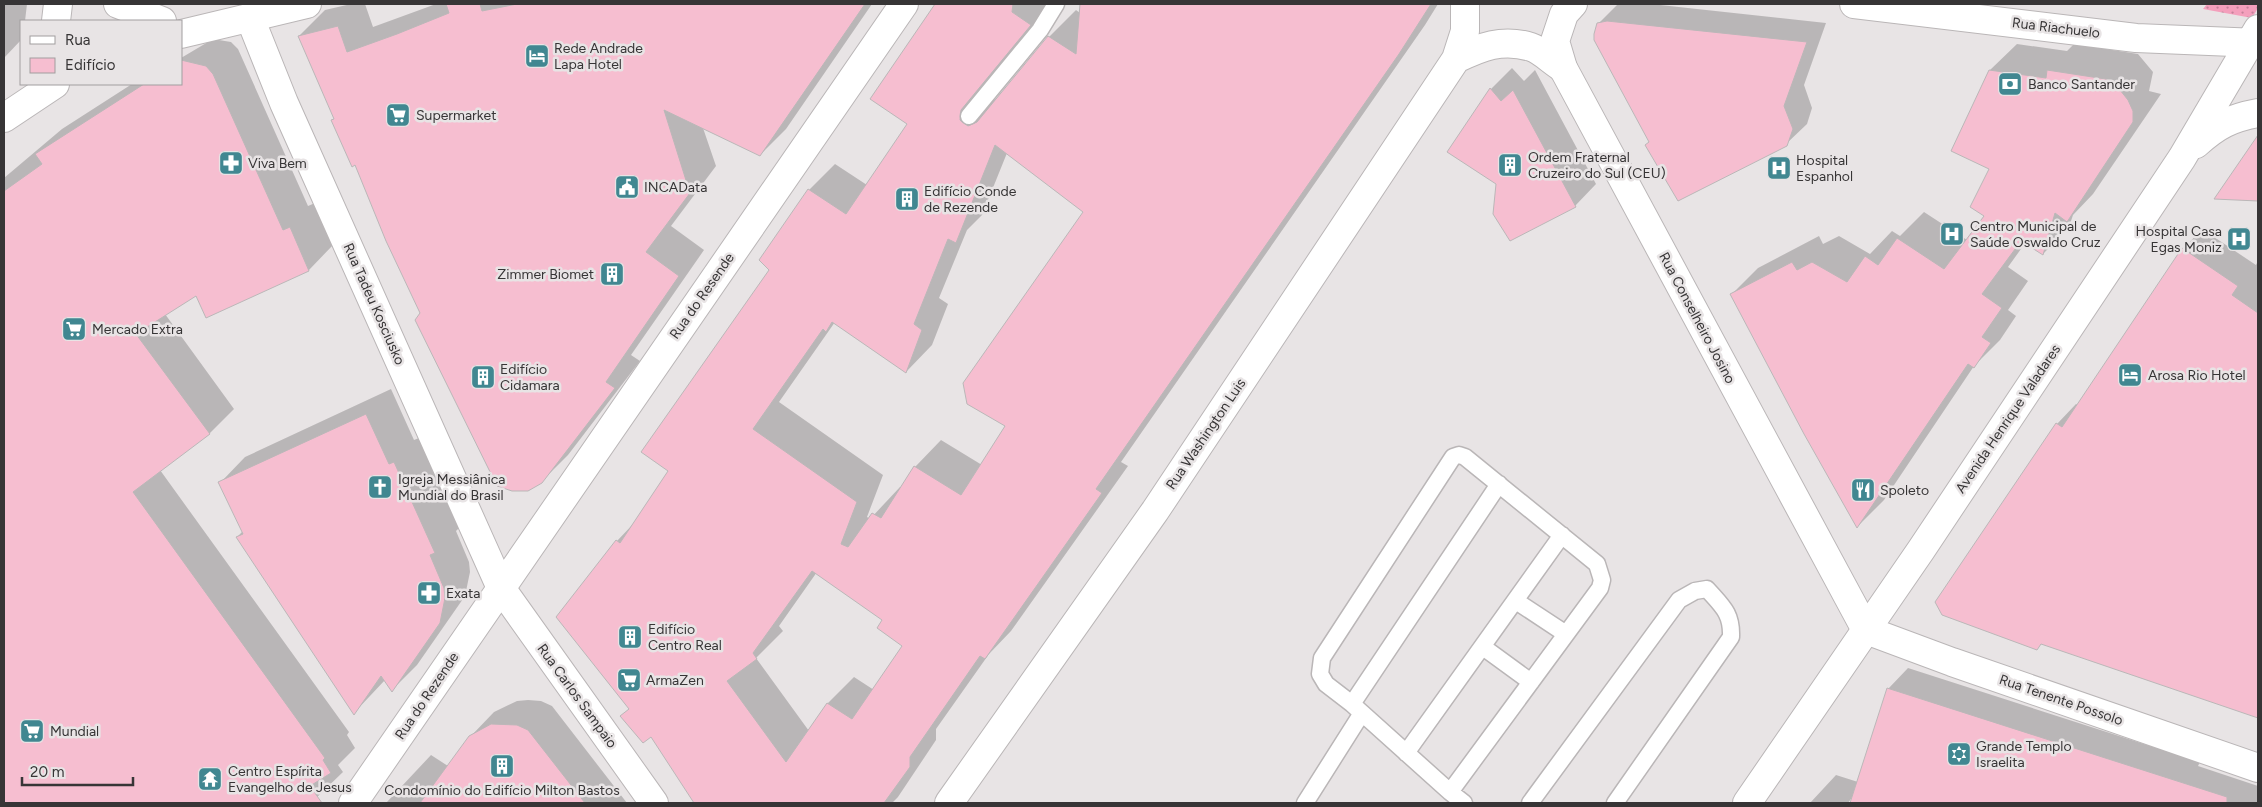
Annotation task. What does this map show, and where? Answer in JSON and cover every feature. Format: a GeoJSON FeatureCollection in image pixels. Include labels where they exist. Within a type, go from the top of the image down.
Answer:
{"type":"FeatureCollection","features":[{"type":"Feature","properties":{"kind":"street"},"geometry":{"type":"LineString","coordinates":[[56,20],[58,4]]}},
{"type":"Feature","properties":{"kind":"street"},"geometry":{"type":"LineString","coordinates":[[118,4],[159,20]]}},
{"type":"Feature","properties":{"kind":"street"},"geometry":{"type":"LineString","coordinates":[[184,32],[307,4]]}},
{"type":"Feature","properties":{"kind":"street","name":"Rua do Resende"},"geometry":{"type":"LineString","coordinates":[[501,588],[904,4]]}},
{"type":"Feature","properties":{"kind":"street","name":"Rua Washington Luis"},"geometry":{"type":"LineString","coordinates":[[949,803],[1155,511],[1456,58],[1465,31],[1465,4]]}},
{"type":"Feature","properties":{"kind":"street","name":"Rua Conselheiro Josino"},"geometry":{"type":"LineString","coordinates":[[1574,4],[1564,14],[1555,41],[1563,68],[1866,630]]}},
{"type":"Feature","properties":{"kind":"street","name":"Rua Riachuelo"},"geometry":{"type":"LineString","coordinates":[[1854,4],[2136,38],[2256,38]]}},
{"type":"Feature","properties":{"kind":"street","name":"Rua Tadeu Kosciusko"},"geometry":{"type":"LineString","coordinates":[[250,18],[284,103],[501,588]]}},
{"type":"Feature","properties":{"kind":"street","name":"Avenida Henrique Valadares"},"geometry":{"type":"LineString","coordinates":[[1747,803],[1921,550],[2182,158],[2256,38]]}},
{"type":"Feature","properties":{"kind":"street"},"geometry":{"type":"LineString","coordinates":[[1456,58],[1485,45],[1505,44],[1532,47],[1563,68]]}},
{"type":"Feature","properties":{"kind":"street"},"geometry":{"type":"LineString","coordinates":[[4,118],[30,85]]}},
{"type":"Feature","properties":{"kind":"street"},"geometry":{"type":"LineString","coordinates":[[4,118],[53,85]]}},
{"type":"Feature","properties":{"kind":"street"},"geometry":{"type":"LineString","coordinates":[[2182,158],[2212,129],[2236,117],[2258,114]]}},
{"type":"Feature","properties":{"kind":"street","name":"Rua do Rezende"},"geometry":{"type":"LineString","coordinates":[[353,803],[501,588]]}},
{"type":"Feature","properties":{"kind":"street","name":"Rua Carlos Sampaio"},"geometry":{"type":"LineString","coordinates":[[501,588],[654,803]]}},
{"type":"Feature","properties":{"kind":"street","name":"Rua Tenente Possolo"},"geometry":{"type":"LineString","coordinates":[[1866,630],[1952,662],[2258,768]]}},
{"type":"Feature","properties":{"kind":"lane"},"geometry":{"type":"LineString","coordinates":[[970,116],[1044,25],[1056,4]]}},
{"type":"Feature","properties":{"kind":"lane"},"geometry":{"type":"LineString","coordinates":[[1450,792],[1600,588],[1602,580],[1597,564],[1465,457],[1459,455],[1454,457],[1322,658],[1320,674],[1326,684],[1357,709],[1450,792],[1464,803]]}},
{"type":"Feature","properties":{"kind":"lane"},"geometry":{"type":"LineString","coordinates":[[1305,803],[1357,709],[1499,484]]}},
{"type":"Feature","properties":{"kind":"lane"},"geometry":{"type":"LineString","coordinates":[[1406,753],[1562,535]]}},
{"type":"Feature","properties":{"kind":"lane"},"geometry":{"type":"LineString","coordinates":[[1530,803],[1679,600],[1696,591],[1707,589],[1728,613],[1732,624],[1731,637],[1614,803]]}},
{"type":"Feature","properties":{"kind":"lane"},"geometry":{"type":"LineString","coordinates":[[1516,601],[1566,634]]}},
{"type":"Feature","properties":{"kind":"lane"},"geometry":{"type":"LineString","coordinates":[[1483,647],[1531,682]]}},
{"type":"Feature","properties":{"kind":"shaded area"},"geometry":{"type":"Polygon","coordinates":[[[2207,4],[2258,4],[2258,8],[2252,18],[2203,9],[2207,4]]]}},
{"type":"Feature","properties":{"kind":"building"},"geometry":{"type":"Polygon","coordinates":[[[446,4],[480,4],[482,11],[517,4],[865,4],[760,156],[664,110],[690,193],[646,252],[679,276],[606,382],[615,388],[542,483],[528,491],[512,491],[497,486],[415,320],[420,313],[386,241],[355,165],[352,167],[331,120],[334,119],[298,36],[338,26],[347,52],[449,13],[446,4]]]}},
{"type":"Feature","properties":{"kind":"building"},"geometry":{"type":"Polygon","coordinates":[[[935,4],[1013,4],[1012,12],[1031,25],[961,110],[960,120],[968,126],[977,122],[1048,36],[1076,54],[1080,4],[1431,4],[1399,54],[1096,489],[1102,493],[985,659],[980,656],[910,757],[910,767],[884,803],[694,803],[651,737],[643,743],[620,716],[629,709],[556,617],[616,540],[620,543],[668,471],[641,452],[769,270],[759,260],[808,189],[846,214],[907,124],[870,99],[935,4]],[[995,145],[956,243],[948,239],[914,324],[922,330],[906,373],[832,322],[826,332],[823,329],[753,429],[857,502],[841,544],[848,547],[872,513],[881,518],[914,466],[961,495],[1005,426],[967,404],[963,383],[1083,212],[995,145]],[[812,571],[753,653],[757,659],[727,681],[786,762],[827,703],[852,719],[902,646],[877,628],[882,620],[812,571]]]}},
{"type":"Feature","properties":{"kind":"building"},"geometry":{"type":"Polygon","coordinates":[[[1607,21],[1807,42],[1784,106],[1793,129],[1787,146],[1678,201],[1645,145],[1649,142],[1594,40],[1597,23],[1607,21]]]}},
{"type":"Feature","properties":{"kind":"building"},"geometry":{"type":"Polygon","coordinates":[[[182,60],[206,66],[213,74],[283,230],[290,227],[309,271],[206,318],[196,296],[136,334],[210,434],[133,492],[325,758],[323,760],[331,773],[310,786],[322,803],[4,803],[4,191],[42,164],[35,154],[142,85],[182,85],[182,60]]]}},
{"type":"Feature","properties":{"kind":"building"},"geometry":{"type":"Polygon","coordinates":[[[1989,70],[2046,78],[2047,70],[2112,80],[2128,100],[2133,111],[2133,122],[2067,222],[2055,213],[2043,255],[2021,241],[1982,294],[2002,308],[1982,337],[1991,343],[1974,368],[1968,364],[1857,528],[1804,434],[1730,294],[1792,262],[1797,270],[1812,262],[1847,282],[1865,256],[1878,265],[1897,238],[1944,269],[1984,216],[1970,207],[1989,169],[1951,151],[1989,70]]]}},
{"type":"Feature","properties":{"kind":"building","name":"Ordem Fraternal Cruzeiro do Sul (CEU)"},"geometry":{"type":"Polygon","coordinates":[[[1490,88],[1501,101],[1513,90],[1576,207],[1510,241],[1493,214],[1496,184],[1447,152],[1490,88]]]}},
{"type":"Feature","properties":{"kind":"building"},"geometry":{"type":"Polygon","coordinates":[[[2258,135],[2258,201],[2214,199],[2258,135]]]}},
{"type":"Feature","properties":{"kind":"building"},"geometry":{"type":"Polygon","coordinates":[[[2182,248],[2238,286],[2232,295],[2258,313],[2258,718],[2041,644],[2037,650],[1942,615],[1935,602],[2056,423],[2062,427],[2182,248]]]}},
{"type":"Feature","properties":{"kind":"building"},"geometry":{"type":"Polygon","coordinates":[[[366,414],[389,464],[394,462],[435,553],[430,555],[444,588],[445,598],[440,623],[392,692],[381,676],[354,715],[236,537],[243,534],[218,482],[366,414]]]}},
{"type":"Feature","properties":{"kind":"building","name":"Grande Templo Israelita"},"geometry":{"type":"Polygon","coordinates":[[[1887,688],[2227,797],[2227,803],[1850,803],[1887,688]]]}},
{"type":"Feature","properties":{"kind":"building","name":"Condomínio do Edifício Milton Bastos"},"geometry":{"type":"Polygon","coordinates":[[[491,724],[517,725],[528,730],[585,803],[420,803],[469,736],[491,724]]]}},
{"type":"Feature","properties":{"kind":"place","name":"Rede Andrade Lapa Hotel"},"geometry":{"type":"Point","coordinates":[537,56]}},
{"type":"Feature","properties":{"kind":"place","name":"Banco Santander"},"geometry":{"type":"Point","coordinates":[2010,84]}},
{"type":"Feature","properties":{"kind":"place","name":"Supermarket"},"geometry":{"type":"Point","coordinates":[398,115]}},
{"type":"Feature","properties":{"kind":"place","name":"Viva Bem"},"geometry":{"type":"Point","coordinates":[231,163]}},
{"type":"Feature","properties":{"kind":"place","name":"Ordem Fraternal Cruzeiro do Sul (CEU)"},"geometry":{"type":"Point","coordinates":[1510,165]}},
{"type":"Feature","properties":{"kind":"place","name":"Hospital Espanhol"},"geometry":{"type":"Point","coordinates":[1779,168]}},
{"type":"Feature","properties":{"kind":"place","name":"INCAData"},"geometry":{"type":"Point","coordinates":[627,187]}},
{"type":"Feature","properties":{"kind":"place","name":"Edifício Conde de Rezende"},"geometry":{"type":"Point","coordinates":[907,199]}},
{"type":"Feature","properties":{"kind":"place","name":"Centro Municipal de Saúde Oswaldo Cruz"},"geometry":{"type":"Point","coordinates":[1952,234]}},
{"type":"Feature","properties":{"kind":"place","name":"Hospital Casa Egas Moniz"},"geometry":{"type":"Point","coordinates":[2239,239]}},
{"type":"Feature","properties":{"kind":"place","name":"Zimmer Biomet"},"geometry":{"type":"Point","coordinates":[612,274]}},
{"type":"Feature","properties":{"kind":"place","name":"Mercado Extra"},"geometry":{"type":"Point","coordinates":[74,329]}},
{"type":"Feature","properties":{"kind":"place","name":"Arosa Rio Hotel"},"geometry":{"type":"Point","coordinates":[2130,375]}},
{"type":"Feature","properties":{"kind":"place","name":"Edifício Cidamara"},"geometry":{"type":"Point","coordinates":[483,377]}},
{"type":"Feature","properties":{"kind":"place","name":"Igreja Messiânica Mundial do Brasil"},"geometry":{"type":"Point","coordinates":[380,487]}},
{"type":"Feature","properties":{"kind":"place","name":"Spoleto"},"geometry":{"type":"Point","coordinates":[1863,490]}},
{"type":"Feature","properties":{"kind":"place","name":"Exata"},"geometry":{"type":"Point","coordinates":[429,593]}},
{"type":"Feature","properties":{"kind":"place","name":"Edifício Centro Real"},"geometry":{"type":"Point","coordinates":[630,637]}},
{"type":"Feature","properties":{"kind":"place","name":"ArmaZen"},"geometry":{"type":"Point","coordinates":[629,680]}},
{"type":"Feature","properties":{"kind":"place","name":"Mundial"},"geometry":{"type":"Point","coordinates":[32,731]}},
{"type":"Feature","properties":{"kind":"place","name":"Grande Templo Israelita"},"geometry":{"type":"Point","coordinates":[1959,754]}},
{"type":"Feature","properties":{"kind":"place","name":"Condomínio do Edifício Milton Bastos"},"geometry":{"type":"Point","coordinates":[502,766]}},
{"type":"Feature","properties":{"kind":"place","name":"Centro Espírita Evangelho de Jesus"},"geometry":{"type":"Point","coordinates":[210,779]}}]}
